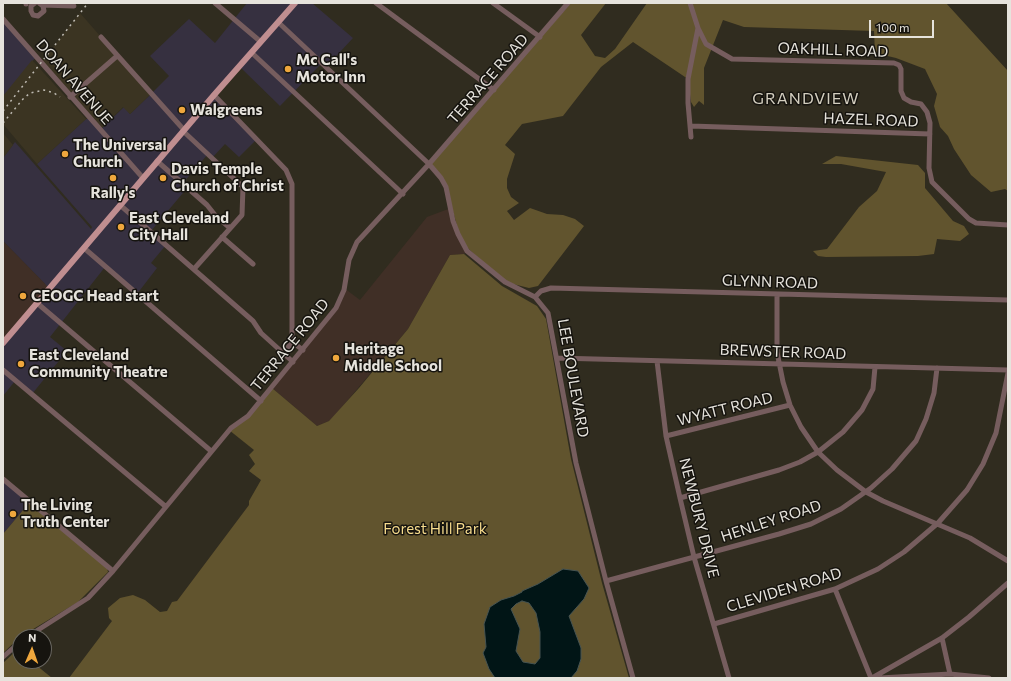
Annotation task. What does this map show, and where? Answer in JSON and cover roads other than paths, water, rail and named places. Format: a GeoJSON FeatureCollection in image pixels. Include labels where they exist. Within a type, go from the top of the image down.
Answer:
{"type":"FeatureCollection","features":[{"type":"Feature","properties":{"kind":"main road"},"geometry":{"type":"LineString","coordinates":[[3,343],[157,161],[295,3]]}},
{"type":"Feature","properties":{"kind":"street"},"geometry":{"type":"LineString","coordinates":[[26,3],[33,15],[40,15],[44,11],[41,4],[74,6]]}},
{"type":"Feature","properties":{"kind":"street"},"geometry":{"type":"LineString","coordinates":[[30,9],[35,3]]}},
{"type":"Feature","properties":{"kind":"street"},"geometry":{"type":"LineString","coordinates":[[215,3],[261,42]]}},
{"type":"Feature","properties":{"kind":"street"},"geometry":{"type":"LineString","coordinates":[[376,3],[494,90]]}},
{"type":"Feature","properties":{"kind":"street"},"geometry":{"type":"LineString","coordinates":[[493,3],[540,37]]}},
{"type":"Feature","properties":{"kind":"street","name":"TERRACE ROAD"},"geometry":{"type":"LineString","coordinates":[[40,629],[82,604],[113,571],[230,428],[248,416],[261,401],[339,303],[344,290],[349,260],[353,248],[494,90],[568,3]]}},
{"type":"Feature","properties":{"kind":"street"},"geometry":{"type":"LineString","coordinates":[[690,3],[698,28],[688,79],[688,103],[691,137]]}},
{"type":"Feature","properties":{"kind":"street","name":"DOAN AVENUE"},"geometry":{"type":"LineString","coordinates":[[3,19],[70,97],[143,178]]}},
{"type":"Feature","properties":{"kind":"street","name":"LEE BOULEVARD"},"geometry":{"type":"LineString","coordinates":[[278,22],[429,164],[441,178],[446,187],[455,228],[467,251],[505,282],[535,297],[548,313],[558,358],[576,463],[606,581],[633,678]]}},
{"type":"Feature","properties":{"kind":"street","name":"OAKHILL ROAD"},"geometry":{"type":"LineString","coordinates":[[698,28],[706,44],[732,59],[894,63],[901,69],[901,91],[904,98],[911,102],[922,104],[926,108],[930,123],[929,168],[932,182],[969,219],[976,223],[1008,225]]}},
{"type":"Feature","properties":{"kind":"street"},"geometry":{"type":"LineString","coordinates":[[101,37],[183,131],[242,185],[242,214],[194,270]]}},
{"type":"Feature","properties":{"kind":"street"},"geometry":{"type":"LineString","coordinates":[[252,53],[402,194]]}},
{"type":"Feature","properties":{"kind":"street"},"geometry":{"type":"LineString","coordinates":[[70,97],[117,56]]}},
{"type":"Feature","properties":{"kind":"street"},"geometry":{"type":"LineString","coordinates":[[214,96],[286,170],[292,184],[292,342],[284,353]]}},
{"type":"Feature","properties":{"kind":"street","name":"HAZEL ROAD"},"geometry":{"type":"LineString","coordinates":[[691,126],[930,134]]}},
{"type":"Feature","properties":{"kind":"street"},"geometry":{"type":"LineString","coordinates":[[157,161],[208,205],[215,215],[230,228]]}},
{"type":"Feature","properties":{"kind":"street"},"geometry":{"type":"LineString","coordinates":[[120,205],[253,321],[261,333],[293,362]]}},
{"type":"Feature","properties":{"kind":"street"},"geometry":{"type":"LineString","coordinates":[[222,237],[253,264]]}},
{"type":"Feature","properties":{"kind":"street"},"geometry":{"type":"LineString","coordinates":[[84,248],[261,401]]}},
{"type":"Feature","properties":{"kind":"street","name":"GLYNN ROAD"},"geometry":{"type":"LineString","coordinates":[[535,297],[541,291],[551,288],[1008,300]]}},
{"type":"Feature","properties":{"kind":"street"},"geometry":{"type":"LineString","coordinates":[[777,294],[779,364],[790,406],[801,427],[818,452],[837,470],[866,492],[883,501],[938,523],[970,538],[1008,561]]}},
{"type":"Feature","properties":{"kind":"street"},"geometry":{"type":"LineString","coordinates":[[37,303],[211,451]]}},
{"type":"Feature","properties":{"kind":"street"},"geometry":{"type":"LineString","coordinates":[[292,342],[303,350]]}},
{"type":"Feature","properties":{"kind":"street","name":"BREWSTER ROAD"},"geometry":{"type":"LineString","coordinates":[[558,358],[937,368],[1008,372]]}},
{"type":"Feature","properties":{"kind":"street","name":"NEWBURY DRIVE"},"geometry":{"type":"LineString","coordinates":[[657,361],[666,436],[680,498],[694,558],[729,678]]}},
{"type":"Feature","properties":{"kind":"street"},"geometry":{"type":"LineString","coordinates":[[680,498],[779,470],[800,462],[818,452],[844,432],[862,410],[873,389],[875,367]]}},
{"type":"Feature","properties":{"kind":"street","name":"HENLEY ROAD"},"geometry":{"type":"LineString","coordinates":[[606,581],[694,558],[811,524],[840,510],[866,492],[892,469],[916,441],[926,419],[934,394],[937,368]]}},
{"type":"Feature","properties":{"kind":"street"},"geometry":{"type":"LineString","coordinates":[[3,370],[165,506]]}},
{"type":"Feature","properties":{"kind":"street","name":"CLEVIDEN ROAD"},"geometry":{"type":"LineString","coordinates":[[714,624],[835,589],[878,569],[904,552],[938,523],[967,490],[983,464],[996,433],[1008,372]]}},
{"type":"Feature","properties":{"kind":"street","name":"WYATT ROAD"},"geometry":{"type":"LineString","coordinates":[[666,436],[790,406]]}},
{"type":"Feature","properties":{"kind":"street"},"geometry":{"type":"LineString","coordinates":[[3,479],[113,571]]}},
{"type":"Feature","properties":{"kind":"street"},"geometry":{"type":"LineString","coordinates":[[835,589],[872,678],[942,638],[1008,583]]}},
{"type":"Feature","properties":{"kind":"street"},"geometry":{"type":"LineString","coordinates":[[942,638],[950,674]]}},
{"type":"Feature","properties":{"kind":"street"},"geometry":{"type":"LineString","coordinates":[[3,657],[12,649]]}},
{"type":"Feature","properties":{"kind":"street"},"geometry":{"type":"LineString","coordinates":[[880,678],[950,674],[989,678]]}},
{"type":"Feature","properties":{"kind":"railway"},"geometry":{"type":"LineString","coordinates":[[3,111],[88,3]]}},
{"type":"Feature","properties":{"kind":"railway"},"geometry":{"type":"LineString","coordinates":[[3,123],[30,93],[44,90],[54,93],[60,97]]}},
{"type":"Feature","properties":{"kind":"place","name":"Mc Call's Motor Inn"},"geometry":{"type":"Point","coordinates":[288,69]}},
{"type":"Feature","properties":{"kind":"place","name":"Walgreens"},"geometry":{"type":"Point","coordinates":[182,110]}},
{"type":"Feature","properties":{"kind":"place","name":"The Universal Church"},"geometry":{"type":"Point","coordinates":[65,154]}},
{"type":"Feature","properties":{"kind":"place","name":"Rally's"},"geometry":{"type":"Point","coordinates":[113,178]}},
{"type":"Feature","properties":{"kind":"place","name":"Davis Temple Church of Christ"},"geometry":{"type":"Point","coordinates":[163,178]}},
{"type":"Feature","properties":{"kind":"place","name":"East Cleveland City Hall"},"geometry":{"type":"Point","coordinates":[121,227]}},
{"type":"Feature","properties":{"kind":"place","name":"CEOGC Head start"},"geometry":{"type":"Point","coordinates":[23,296]}},
{"type":"Feature","properties":{"kind":"place","name":"Heritage Middle School"},"geometry":{"type":"Point","coordinates":[336,358]}},
{"type":"Feature","properties":{"kind":"place","name":"East Cleveland Community Theatre"},"geometry":{"type":"Point","coordinates":[21,364]}},
{"type":"Feature","properties":{"kind":"place","name":"The Living Truth Center"},"geometry":{"type":"Point","coordinates":[13,514]}},
{"type":"Feature","properties":{"kind":"district","name":"GRANDVIEW"},"geometry":{"type":"Point","coordinates":[806,99]}},
{"type":"Feature","properties":{"kind":"park label","name":"Forest Hill Park"},"geometry":{"type":"Point","coordinates":[435,529]}}]}
